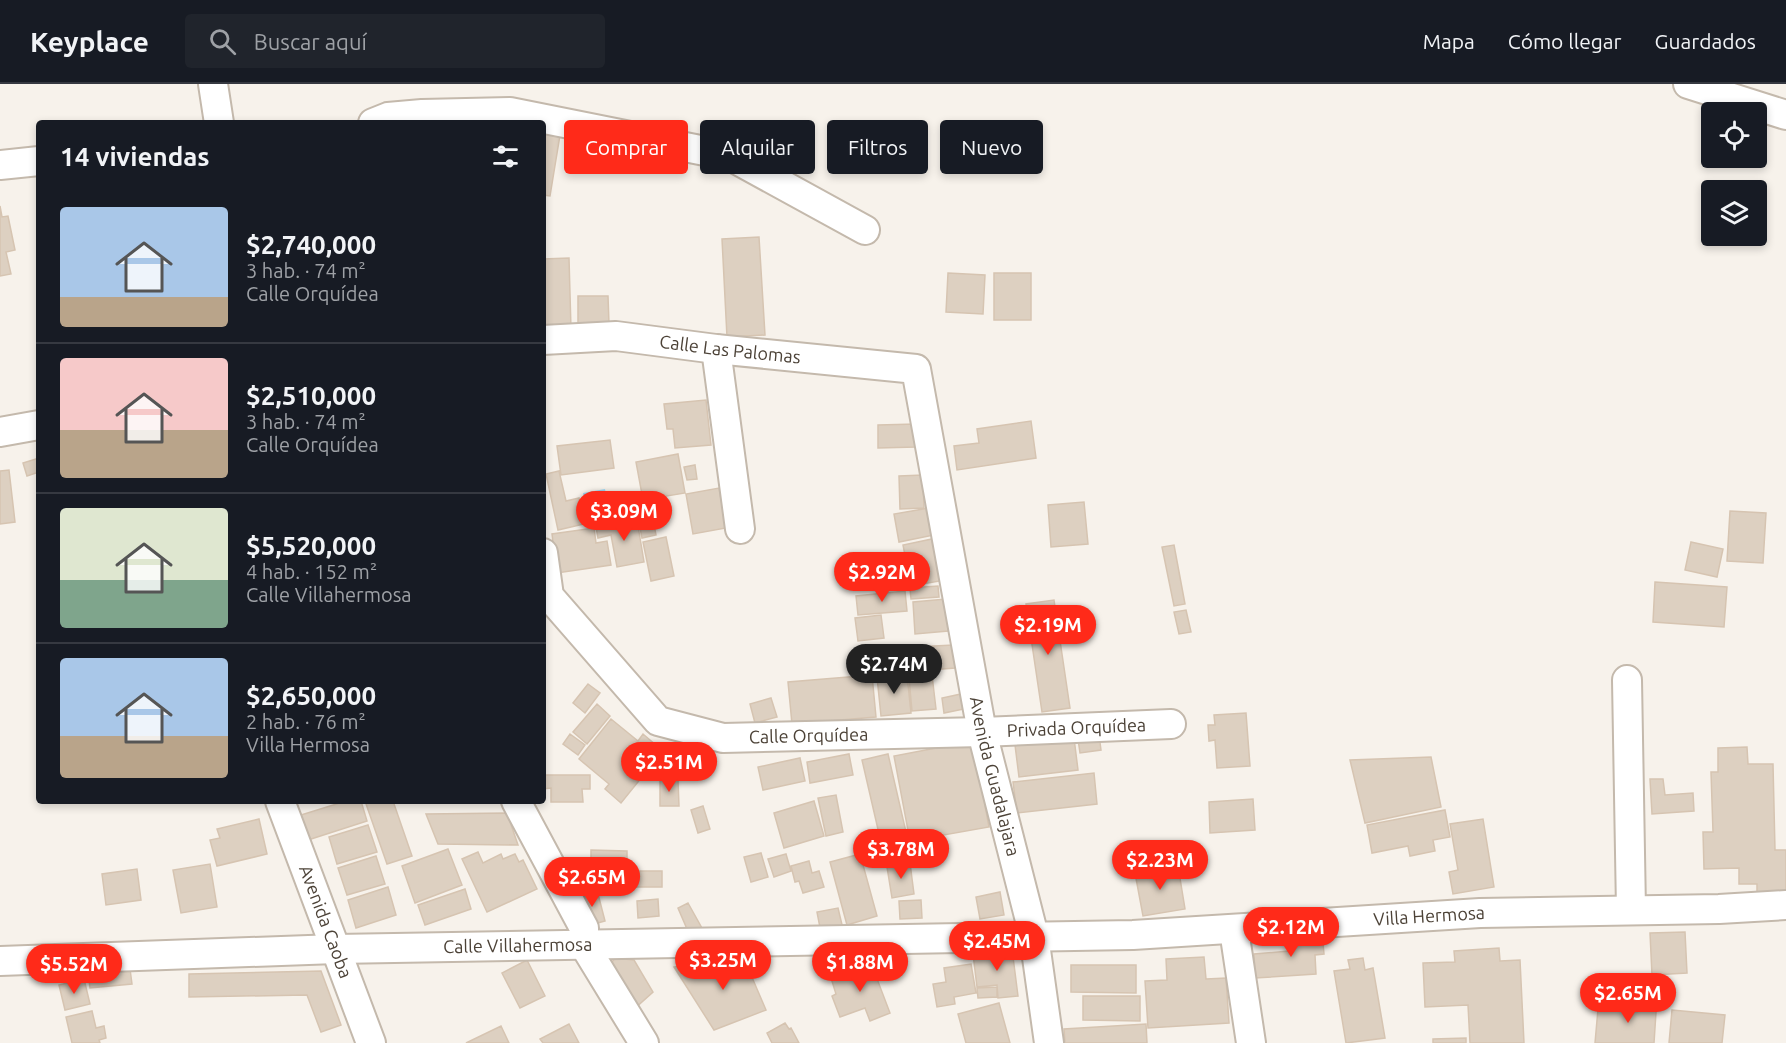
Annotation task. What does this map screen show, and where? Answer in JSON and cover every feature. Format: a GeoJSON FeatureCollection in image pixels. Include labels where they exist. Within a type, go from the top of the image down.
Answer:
{"type":"FeatureCollection","features":[{"type":"Feature","properties":{"kind":"street"},"geometry":{"type":"LineString","coordinates":[[213,84],[219,120]]}},
{"type":"Feature","properties":{"kind":"street"},"geometry":{"type":"LineString","coordinates":[[1688,84],[1786,115]]}},
{"type":"Feature","properties":{"kind":"street"},"geometry":{"type":"LineString","coordinates":[[380,120],[388,117],[422,114],[510,111],[730,156],[865,230]]}},
{"type":"Feature","properties":{"kind":"street"},"geometry":{"type":"LineString","coordinates":[[0,165],[36,161]]}},
{"type":"Feature","properties":{"kind":"street","name":"Calle Las Palomas"},"geometry":{"type":"LineString","coordinates":[[546,340],[616,336],[716,349],[916,369]]}},
{"type":"Feature","properties":{"kind":"street"},"geometry":{"type":"LineString","coordinates":[[716,349],[740,529]]}},
{"type":"Feature","properties":{"kind":"street","name":"Avenida Guadalajara"},"geometry":{"type":"LineString","coordinates":[[916,369],[982,732],[1034,936],[1049,1043]]}},
{"type":"Feature","properties":{"kind":"street"},"geometry":{"type":"LineString","coordinates":[[0,432],[36,426]]}},
{"type":"Feature","properties":{"kind":"street","name":"Calle Orquídea"},"geometry":{"type":"LineString","coordinates":[[546,574],[549,596],[658,721],[723,738],[982,732]]}},
{"type":"Feature","properties":{"kind":"street"},"geometry":{"type":"LineString","coordinates":[[1627,680],[1631,910]]}},
{"type":"Feature","properties":{"kind":"street","name":"Privada Orquídea"},"geometry":{"type":"LineString","coordinates":[[982,732],[1171,724]]}},
{"type":"Feature","properties":{"kind":"street","name":"Avenida Caoba"},"geometry":{"type":"LineString","coordinates":[[281,804],[371,1043]]}},
{"type":"Feature","properties":{"kind":"street"},"geometry":{"type":"LineString","coordinates":[[518,804],[584,937],[644,1043]]}},
{"type":"Feature","properties":{"kind":"street","name":"Villa Hermosa"},"geometry":{"type":"LineString","coordinates":[[1034,936],[1133,936],[1480,913],[1786,906]]}},
{"type":"Feature","properties":{"kind":"street"},"geometry":{"type":"LineString","coordinates":[[1234,930],[1251,1043]]}},
{"type":"Feature","properties":{"kind":"street","name":"Calle Villahermosa"},"geometry":{"type":"LineString","coordinates":[[0,961],[336,949],[584,937],[1034,936]]}},
{"type":"Feature","properties":{"kind":"water"},"geometry":{"type":"Polygon","coordinates":[[[605,489],[611,517],[588,521],[583,493],[605,489]]]}},
{"type":"Feature","properties":{"kind":"building"},"geometry":{"type":"Polygon","coordinates":[[[546,133],[560,135],[550,196],[546,195],[546,133]]]}},
{"type":"Feature","properties":{"kind":"building"},"geometry":{"type":"Polygon","coordinates":[[[0,206],[2,217],[8,216],[15,250],[6,252],[11,274],[0,276],[0,206]]]}},
{"type":"Feature","properties":{"kind":"building"},"geometry":{"type":"Polygon","coordinates":[[[759,237],[765,335],[727,337],[722,239],[759,237]]]}},
{"type":"Feature","properties":{"kind":"building"},"geometry":{"type":"Polygon","coordinates":[[[569,258],[571,329],[546,330],[546,259],[569,258]]]}},
{"type":"Feature","properties":{"kind":"building"},"geometry":{"type":"Polygon","coordinates":[[[948,273],[985,275],[983,314],[946,312],[948,273]]]}},
{"type":"Feature","properties":{"kind":"building"},"geometry":{"type":"Polygon","coordinates":[[[994,273],[1031,273],[1031,320],[994,320],[994,273]]]}},
{"type":"Feature","properties":{"kind":"building"},"geometry":{"type":"Polygon","coordinates":[[[578,296],[608,296],[609,324],[578,325],[578,296]]]}},
{"type":"Feature","properties":{"kind":"building"},"geometry":{"type":"Polygon","coordinates":[[[706,400],[711,445],[675,448],[673,429],[667,429],[664,404],[706,400]]]}},
{"type":"Feature","properties":{"kind":"building"},"geometry":{"type":"Polygon","coordinates":[[[1031,421],[1036,458],[957,470],[954,446],[979,443],[977,429],[1031,421]]]}},
{"type":"Feature","properties":{"kind":"building"},"geometry":{"type":"Polygon","coordinates":[[[916,424],[916,447],[878,448],[878,425],[916,424]]]}},
{"type":"Feature","properties":{"kind":"building"},"geometry":{"type":"Polygon","coordinates":[[[610,440],[614,468],[561,475],[557,446],[610,440]]]}},
{"type":"Feature","properties":{"kind":"building"},"geometry":{"type":"Polygon","coordinates":[[[678,454],[685,493],[643,500],[636,462],[678,454]]]}},
{"type":"Feature","properties":{"kind":"building"},"geometry":{"type":"Polygon","coordinates":[[[36,459],[36,473],[27,476],[23,463],[36,459]]]}},
{"type":"Feature","properties":{"kind":"building"},"geometry":{"type":"Polygon","coordinates":[[[695,465],[697,479],[687,480],[684,467],[695,465]]]}},
{"type":"Feature","properties":{"kind":"building"},"geometry":{"type":"Polygon","coordinates":[[[9,470],[15,522],[0,524],[0,471],[9,470]]]}},
{"type":"Feature","properties":{"kind":"building"},"geometry":{"type":"Polygon","coordinates":[[[559,471],[566,501],[579,498],[584,524],[558,530],[546,474],[559,471]]]}},
{"type":"Feature","properties":{"kind":"building"},"geometry":{"type":"Polygon","coordinates":[[[923,475],[924,508],[900,509],[899,476],[923,475]]]}},
{"type":"Feature","properties":{"kind":"building"},"geometry":{"type":"Polygon","coordinates":[[[719,488],[726,528],[693,534],[686,494],[719,488]]]}},
{"type":"Feature","properties":{"kind":"building"},"geometry":{"type":"Polygon","coordinates":[[[632,497],[636,517],[618,521],[614,500],[632,497]]]}},
{"type":"Feature","properties":{"kind":"building"},"geometry":{"type":"Polygon","coordinates":[[[649,500],[656,535],[642,538],[635,502],[649,500]]]}},
{"type":"Feature","properties":{"kind":"building"},"geometry":{"type":"Polygon","coordinates":[[[1084,502],[1088,544],[1051,547],[1048,505],[1084,502]]]}},
{"type":"Feature","properties":{"kind":"building"},"geometry":{"type":"Polygon","coordinates":[[[929,508],[934,535],[899,542],[894,514],[929,508]]]}},
{"type":"Feature","properties":{"kind":"building"},"geometry":{"type":"Polygon","coordinates":[[[1730,511],[1766,513],[1763,563],[1727,561],[1730,511]]]}},
{"type":"Feature","properties":{"kind":"building"},"geometry":{"type":"Polygon","coordinates":[[[637,520],[644,562],[617,567],[611,535],[598,538],[596,527],[637,520]]]}},
{"type":"Feature","properties":{"kind":"building"},"geometry":{"type":"Polygon","coordinates":[[[594,528],[596,543],[607,541],[611,565],[557,573],[552,534],[594,528]]]}},
{"type":"Feature","properties":{"kind":"building"},"geometry":{"type":"Polygon","coordinates":[[[666,537],[674,576],[651,581],[643,542],[666,537]]]}},
{"type":"Feature","properties":{"kind":"building"},"geometry":{"type":"Polygon","coordinates":[[[932,539],[940,581],[911,586],[903,545],[932,539]]]}},
{"type":"Feature","properties":{"kind":"building"},"geometry":{"type":"Polygon","coordinates":[[[1691,542],[1723,549],[1717,577],[1685,570],[1691,542]]]}},
{"type":"Feature","properties":{"kind":"building"},"geometry":{"type":"Polygon","coordinates":[[[1174,545],[1185,604],[1174,606],[1162,547],[1174,545]]]}},
{"type":"Feature","properties":{"kind":"building"},"geometry":{"type":"Polygon","coordinates":[[[1655,582],[1727,587],[1724,627],[1653,622],[1655,582]]]}},
{"type":"Feature","properties":{"kind":"building"},"geometry":{"type":"Polygon","coordinates":[[[938,586],[939,597],[911,599],[910,588],[938,586]]]}},
{"type":"Feature","properties":{"kind":"building"},"geometry":{"type":"Polygon","coordinates":[[[905,591],[907,611],[858,615],[856,596],[905,591]]]}},
{"type":"Feature","properties":{"kind":"building"},"geometry":{"type":"Polygon","coordinates":[[[946,599],[948,631],[915,634],[913,602],[946,599]]]}},
{"type":"Feature","properties":{"kind":"building"},"geometry":{"type":"Polygon","coordinates":[[[1054,600],[1070,708],[1042,712],[1026,604],[1054,600]]]}},
{"type":"Feature","properties":{"kind":"building"},"geometry":{"type":"Polygon","coordinates":[[[1186,610],[1191,632],[1179,634],[1174,612],[1186,610]]]}},
{"type":"Feature","properties":{"kind":"building"},"geometry":{"type":"Polygon","coordinates":[[[881,615],[884,638],[858,641],[855,618],[881,615]]]}},
{"type":"Feature","properties":{"kind":"building"},"geometry":{"type":"Polygon","coordinates":[[[953,645],[955,668],[917,671],[915,647],[953,645]]]}},
{"type":"Feature","properties":{"kind":"building"},"geometry":{"type":"Polygon","coordinates":[[[911,656],[912,673],[902,674],[900,657],[911,656]]]}},
{"type":"Feature","properties":{"kind":"building"},"geometry":{"type":"Polygon","coordinates":[[[872,675],[876,717],[792,724],[788,682],[872,675]]]}},
{"type":"Feature","properties":{"kind":"building"},"geometry":{"type":"Polygon","coordinates":[[[907,675],[911,713],[881,716],[877,677],[907,675]]]}},
{"type":"Feature","properties":{"kind":"building"},"geometry":{"type":"Polygon","coordinates":[[[932,675],[936,709],[912,711],[909,678],[932,675]]]}},
{"type":"Feature","properties":{"kind":"building"},"geometry":{"type":"Polygon","coordinates":[[[588,684],[600,693],[585,713],[573,703],[588,684]]]}},
{"type":"Feature","properties":{"kind":"building"},"geometry":{"type":"Polygon","coordinates":[[[961,694],[964,709],[944,713],[942,698],[961,694]]]}},
{"type":"Feature","properties":{"kind":"building"},"geometry":{"type":"Polygon","coordinates":[[[771,698],[777,717],[755,723],[750,704],[771,698]]]}},
{"type":"Feature","properties":{"kind":"building"},"geometry":{"type":"Polygon","coordinates":[[[597,704],[610,716],[587,744],[573,732],[597,704]]]}},
{"type":"Feature","properties":{"kind":"building"},"geometry":{"type":"Polygon","coordinates":[[[1246,713],[1250,766],[1217,768],[1215,740],[1209,741],[1208,725],[1215,725],[1214,715],[1246,713]]]}},
{"type":"Feature","properties":{"kind":"building"},"geometry":{"type":"Polygon","coordinates":[[[611,719],[638,741],[643,734],[663,751],[621,803],[605,789],[609,784],[579,759],[611,719]]]}},
{"type":"Feature","properties":{"kind":"building"},"geometry":{"type":"Polygon","coordinates":[[[570,734],[585,745],[578,755],[563,744],[570,734]]]}},
{"type":"Feature","properties":{"kind":"building"},"geometry":{"type":"Polygon","coordinates":[[[1099,735],[1101,750],[1080,753],[1078,739],[1099,735]]]}},
{"type":"Feature","properties":{"kind":"building"},"geometry":{"type":"Polygon","coordinates":[[[1074,738],[1078,770],[1019,777],[1015,745],[1074,738]]]}},
{"type":"Feature","properties":{"kind":"building"},"geometry":{"type":"Polygon","coordinates":[[[973,741],[989,827],[910,841],[894,756],[973,741]]]}},
{"type":"Feature","properties":{"kind":"building"},"geometry":{"type":"Polygon","coordinates":[[[1747,747],[1748,764],[1773,764],[1775,850],[1786,850],[1786,894],[1757,895],[1757,884],[1739,884],[1739,868],[1704,869],[1703,832],[1713,832],[1711,772],[1718,772],[1718,748],[1747,747]]]}},
{"type":"Feature","properties":{"kind":"building"},"geometry":{"type":"Polygon","coordinates":[[[849,754],[853,775],[810,783],[807,762],[849,754]]]}},
{"type":"Feature","properties":{"kind":"building"},"geometry":{"type":"Polygon","coordinates":[[[888,754],[906,832],[880,838],[862,760],[888,754]]]}},
{"type":"Feature","properties":{"kind":"building"},"geometry":{"type":"Polygon","coordinates":[[[1431,757],[1441,807],[1365,823],[1350,760],[1431,757]]]}},
{"type":"Feature","properties":{"kind":"building"},"geometry":{"type":"Polygon","coordinates":[[[800,758],[805,781],[763,790],[758,767],[800,758]]]}},
{"type":"Feature","properties":{"kind":"building"},"geometry":{"type":"Polygon","coordinates":[[[1094,773],[1097,804],[1017,813],[1013,782],[1094,773]]]}},
{"type":"Feature","properties":{"kind":"building"},"geometry":{"type":"Polygon","coordinates":[[[546,775],[590,775],[590,789],[582,789],[583,802],[551,802],[551,788],[546,789],[546,775]]]}},
{"type":"Feature","properties":{"kind":"building"},"geometry":{"type":"Polygon","coordinates":[[[1650,779],[1663,779],[1665,795],[1693,793],[1694,811],[1652,814],[1650,779]]]}},
{"type":"Feature","properties":{"kind":"building"},"geometry":{"type":"Polygon","coordinates":[[[660,780],[678,780],[679,806],[660,806],[660,780]]]}},
{"type":"Feature","properties":{"kind":"building"},"geometry":{"type":"Polygon","coordinates":[[[836,795],[843,832],[826,836],[818,798],[836,795]]]}},
{"type":"Feature","properties":{"kind":"building"},"geometry":{"type":"Polygon","coordinates":[[[1253,799],[1255,830],[1210,833],[1209,802],[1253,799]]]}},
{"type":"Feature","properties":{"kind":"building"},"geometry":{"type":"Polygon","coordinates":[[[814,801],[824,836],[784,848],[774,813],[814,801]]]}},
{"type":"Feature","properties":{"kind":"building"},"geometry":{"type":"Polygon","coordinates":[[[336,804],[362,804],[367,821],[308,840],[301,815],[336,804]]]}},
{"type":"Feature","properties":{"kind":"building"},"geometry":{"type":"Polygon","coordinates":[[[366,804],[394,804],[412,856],[387,864],[366,804]]]}},
{"type":"Feature","properties":{"kind":"building"},"geometry":{"type":"Polygon","coordinates":[[[703,806],[710,829],[698,833],[691,810],[703,806]]]}},
{"type":"Feature","properties":{"kind":"building"},"geometry":{"type":"Polygon","coordinates":[[[1445,810],[1450,837],[1433,840],[1435,851],[1410,856],[1408,846],[1372,853],[1367,825],[1445,810]]]}},
{"type":"Feature","properties":{"kind":"building"},"geometry":{"type":"Polygon","coordinates":[[[507,813],[518,845],[438,844],[426,814],[507,813]]]}},
{"type":"Feature","properties":{"kind":"building"},"geometry":{"type":"Polygon","coordinates":[[[259,819],[267,854],[217,866],[210,840],[220,838],[217,829],[259,819]]]}},
{"type":"Feature","properties":{"kind":"building"},"geometry":{"type":"Polygon","coordinates":[[[1483,819],[1494,887],[1453,894],[1449,872],[1458,870],[1450,824],[1483,819]]]}},
{"type":"Feature","properties":{"kind":"building"},"geometry":{"type":"Polygon","coordinates":[[[368,825],[377,852],[337,864],[329,837],[368,825]]]}},
{"type":"Feature","properties":{"kind":"building"},"geometry":{"type":"Polygon","coordinates":[[[448,849],[462,885],[415,903],[402,866],[448,849]]]}},
{"type":"Feature","properties":{"kind":"building"},"geometry":{"type":"Polygon","coordinates":[[[591,850],[627,851],[627,871],[591,870],[591,850]]]}},
{"type":"Feature","properties":{"kind":"building"},"geometry":{"type":"Polygon","coordinates":[[[478,852],[483,863],[501,854],[503,859],[515,854],[519,862],[523,860],[537,889],[487,912],[462,859],[478,852]]]}},
{"type":"Feature","properties":{"kind":"building"},"geometry":{"type":"Polygon","coordinates":[[[761,853],[768,877],[751,882],[744,857],[761,853]]]}},
{"type":"Feature","properties":{"kind":"building"},"geometry":{"type":"Polygon","coordinates":[[[786,854],[791,871],[774,877],[768,859],[786,854]]]}},
{"type":"Feature","properties":{"kind":"building"},"geometry":{"type":"Polygon","coordinates":[[[860,854],[877,916],[847,925],[830,862],[860,854]]]}},
{"type":"Feature","properties":{"kind":"building"},"geometry":{"type":"Polygon","coordinates":[[[376,856],[385,884],[347,895],[338,868],[376,856]]]}},
{"type":"Feature","properties":{"kind":"building"},"geometry":{"type":"Polygon","coordinates":[[[809,861],[812,873],[819,871],[824,887],[803,893],[799,881],[795,882],[791,866],[809,861]]]}},
{"type":"Feature","properties":{"kind":"building"},"geometry":{"type":"Polygon","coordinates":[[[910,863],[914,894],[892,898],[887,867],[910,863]]]}},
{"type":"Feature","properties":{"kind":"building"},"geometry":{"type":"Polygon","coordinates":[[[210,864],[217,907],[181,913],[173,870],[210,864]]]}},
{"type":"Feature","properties":{"kind":"building"},"geometry":{"type":"Polygon","coordinates":[[[1178,866],[1185,909],[1143,916],[1135,873],[1178,866]]]}},
{"type":"Feature","properties":{"kind":"building"},"geometry":{"type":"Polygon","coordinates":[[[137,869],[141,900],[106,905],[102,874],[137,869]]]}},
{"type":"Feature","properties":{"kind":"building"},"geometry":{"type":"Polygon","coordinates":[[[630,871],[662,871],[662,887],[630,887],[630,871]]]}},
{"type":"Feature","properties":{"kind":"building"},"geometry":{"type":"Polygon","coordinates":[[[388,887],[396,915],[356,928],[348,900],[388,887]]]}},
{"type":"Feature","properties":{"kind":"building"},"geometry":{"type":"Polygon","coordinates":[[[465,889],[471,909],[425,925],[418,905],[465,889]]]}},
{"type":"Feature","properties":{"kind":"building"},"geometry":{"type":"Polygon","coordinates":[[[597,890],[605,921],[587,926],[578,895],[597,890]]]}},
{"type":"Feature","properties":{"kind":"building"},"geometry":{"type":"Polygon","coordinates":[[[1000,892],[1004,915],[980,919],[976,897],[1000,892]]]}},
{"type":"Feature","properties":{"kind":"building"},"geometry":{"type":"Polygon","coordinates":[[[658,899],[659,916],[638,918],[637,901],[658,899]]]}},
{"type":"Feature","properties":{"kind":"building"},"geometry":{"type":"Polygon","coordinates":[[[921,900],[922,918],[900,919],[899,901],[921,900]]]}},
{"type":"Feature","properties":{"kind":"building"},"geometry":{"type":"Polygon","coordinates":[[[688,903],[703,930],[687,929],[678,908],[688,903]]]}},
{"type":"Feature","properties":{"kind":"building"},"geometry":{"type":"Polygon","coordinates":[[[838,908],[843,929],[821,933],[817,912],[838,908]]]}},
{"type":"Feature","properties":{"kind":"building"},"geometry":{"type":"Polygon","coordinates":[[[1322,932],[1324,954],[1315,955],[1316,974],[1255,978],[1254,954],[1289,951],[1288,942],[1301,941],[1301,933],[1322,932]]]}},
{"type":"Feature","properties":{"kind":"building"},"geometry":{"type":"Polygon","coordinates":[[[1685,932],[1687,973],[1652,975],[1650,933],[1685,932]]]}},
{"type":"Feature","properties":{"kind":"building"},"geometry":{"type":"Polygon","coordinates":[[[1499,948],[1500,961],[1520,960],[1524,1043],[1470,1043],[1468,1005],[1425,1007],[1423,963],[1455,962],[1454,951],[1499,948]]]}},
{"type":"Feature","properties":{"kind":"building"},"geometry":{"type":"Polygon","coordinates":[[[1012,949],[1018,996],[998,998],[997,985],[977,987],[973,954],[1012,949]]]}},
{"type":"Feature","properties":{"kind":"building"},"geometry":{"type":"Polygon","coordinates":[[[1204,957],[1206,979],[1226,978],[1229,1023],[1148,1028],[1145,981],[1167,980],[1166,959],[1204,957]]]}},
{"type":"Feature","properties":{"kind":"building"},"geometry":{"type":"Polygon","coordinates":[[[615,958],[634,960],[653,992],[632,1011],[604,973],[615,958]]]}},
{"type":"Feature","properties":{"kind":"building"},"geometry":{"type":"Polygon","coordinates":[[[1363,958],[1365,970],[1373,968],[1385,1038],[1346,1043],[1334,971],[1350,969],[1348,960],[1363,958]]]}},
{"type":"Feature","properties":{"kind":"building"},"geometry":{"type":"Polygon","coordinates":[[[527,960],[545,996],[520,1008],[502,973],[527,960]]]}},
{"type":"Feature","properties":{"kind":"building"},"geometry":{"type":"Polygon","coordinates":[[[745,961],[766,1010],[714,1030],[674,967],[745,961]]]}},
{"type":"Feature","properties":{"kind":"building"},"geometry":{"type":"Polygon","coordinates":[[[871,963],[890,1013],[870,1021],[865,1008],[840,1017],[832,996],[836,994],[831,978],[871,963]]]}},
{"type":"Feature","properties":{"kind":"building"},"geometry":{"type":"Polygon","coordinates":[[[971,964],[976,993],[954,997],[955,1004],[937,1007],[933,984],[946,982],[944,968],[971,964]]]}},
{"type":"Feature","properties":{"kind":"building"},"geometry":{"type":"Polygon","coordinates":[[[1071,965],[1136,965],[1136,993],[1071,992],[1071,965]]]}},
{"type":"Feature","properties":{"kind":"building"},"geometry":{"type":"Polygon","coordinates":[[[130,969],[132,984],[90,988],[88,973],[130,969]]]}},
{"type":"Feature","properties":{"kind":"building"},"geometry":{"type":"Polygon","coordinates":[[[321,971],[341,1025],[321,1032],[307,995],[189,997],[189,974],[321,971]]]}},
{"type":"Feature","properties":{"kind":"building"},"geometry":{"type":"Polygon","coordinates":[[[84,979],[90,1004],[65,1010],[59,985],[84,979]]]}},
{"type":"Feature","properties":{"kind":"building"},"geometry":{"type":"Polygon","coordinates":[[[997,987],[997,997],[978,998],[977,988],[997,987]]]}},
{"type":"Feature","properties":{"kind":"building"},"geometry":{"type":"Polygon","coordinates":[[[1083,996],[1140,996],[1140,1021],[1083,1020],[1083,996]]]}},
{"type":"Feature","properties":{"kind":"building"},"geometry":{"type":"Polygon","coordinates":[[[1638,996],[1657,997],[1654,1043],[1595,1043],[1598,1009],[1637,1012],[1638,996]]]}},
{"type":"Feature","properties":{"kind":"building"},"geometry":{"type":"Polygon","coordinates":[[[999,1003],[1010,1043],[966,1043],[958,1014],[999,1003]]]}},
{"type":"Feature","properties":{"kind":"building"},"geometry":{"type":"Polygon","coordinates":[[[1672,1010],[1725,1015],[1722,1043],[1669,1043],[1672,1010]]]}},
{"type":"Feature","properties":{"kind":"building"},"geometry":{"type":"Polygon","coordinates":[[[92,1011],[96,1028],[104,1026],[106,1038],[99,1040],[100,1043],[72,1043],[66,1017],[92,1011]]]}},
{"type":"Feature","properties":{"kind":"building"},"geometry":{"type":"Polygon","coordinates":[[[785,1023],[789,1029],[791,1028],[799,1043],[772,1043],[767,1033],[785,1023]]]}},
{"type":"Feature","properties":{"kind":"building"},"geometry":{"type":"Polygon","coordinates":[[[569,1024],[579,1043],[543,1043],[540,1039],[569,1024]]]}},
{"type":"Feature","properties":{"kind":"building"},"geometry":{"type":"Polygon","coordinates":[[[1146,1024],[1147,1043],[1065,1043],[1064,1029],[1146,1024]]]}},
{"type":"Feature","properties":{"kind":"building"},"geometry":{"type":"Polygon","coordinates":[[[501,1026],[509,1043],[466,1043],[501,1026]]]}},
{"type":"Feature","properties":{"kind":"building"},"geometry":{"type":"Polygon","coordinates":[[[1466,1038],[1466,1043],[1433,1043],[1433,1039],[1466,1038]]]}}]}
